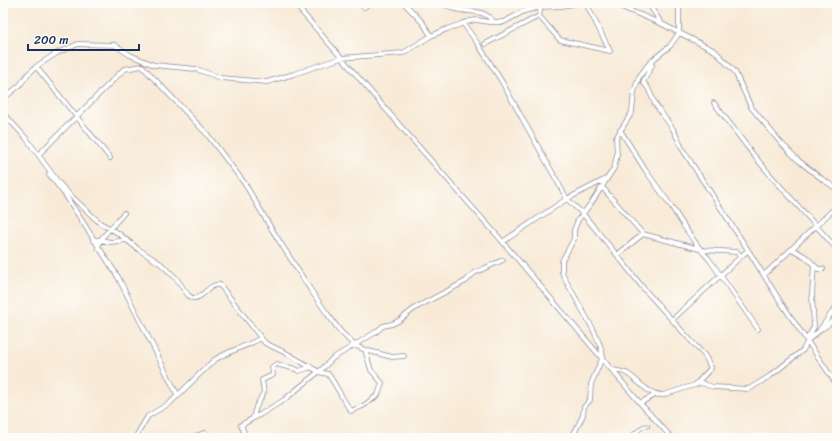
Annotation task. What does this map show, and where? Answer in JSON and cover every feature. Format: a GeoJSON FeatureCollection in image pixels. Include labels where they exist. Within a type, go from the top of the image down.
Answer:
{"type":"FeatureCollection","features":[{"type":"Feature","properties":{"kind":"street"},"geometry":{"type":"LineString","coordinates":[[294,3],[672,438]]}},
{"type":"Feature","properties":{"kind":"street"},"geometry":{"type":"LineString","coordinates":[[358,3],[364,7],[370,3]]}},
{"type":"Feature","properties":{"kind":"street"},"geometry":{"type":"LineString","coordinates":[[404,3],[423,23],[431,36]]}},
{"type":"Feature","properties":{"kind":"street"},"geometry":{"type":"LineString","coordinates":[[440,3],[454,9],[484,13],[494,22]]}},
{"type":"Feature","properties":{"kind":"street"},"geometry":{"type":"LineString","coordinates":[[538,3],[541,7],[539,16]]}},
{"type":"Feature","properties":{"kind":"street"},"geometry":{"type":"LineString","coordinates":[[3,99],[20,85],[28,74],[37,66],[57,53],[74,45],[115,44],[130,56],[154,65],[196,69],[216,77],[267,82],[341,58],[403,53],[431,36],[463,23],[475,20],[504,22],[520,13],[541,7],[580,3]]}},
{"type":"Feature","properties":{"kind":"street"},"geometry":{"type":"LineString","coordinates":[[539,16],[560,40],[610,51],[586,3]]}},
{"type":"Feature","properties":{"kind":"street"},"geometry":{"type":"LineString","coordinates":[[612,3],[662,24],[715,51],[724,59],[736,74],[752,110],[781,143],[799,161],[837,189]]}},
{"type":"Feature","properties":{"kind":"street"},"geometry":{"type":"LineString","coordinates":[[648,3],[662,24]]}},
{"type":"Feature","properties":{"kind":"street"},"geometry":{"type":"LineString","coordinates":[[572,438],[583,415],[584,407],[590,400],[591,384],[602,358],[602,350],[598,339],[566,281],[562,272],[561,264],[574,239],[574,230],[577,223],[614,168],[617,154],[616,140],[620,130],[632,112],[634,92],[639,77],[650,63],[670,46],[680,33],[679,3]]}},
{"type":"Feature","properties":{"kind":"street"},"geometry":{"type":"LineString","coordinates":[[485,44],[539,16]]}},
{"type":"Feature","properties":{"kind":"street"},"geometry":{"type":"LineString","coordinates":[[463,23],[502,82],[567,198],[583,214],[644,289],[705,356],[711,368],[695,384]]}},
{"type":"Feature","properties":{"kind":"street"},"geometry":{"type":"LineString","coordinates":[[650,63],[652,65],[643,82],[648,88],[655,104],[673,129],[683,150],[780,301],[837,385]]}},
{"type":"Feature","properties":{"kind":"street"},"geometry":{"type":"LineString","coordinates":[[38,153],[124,69],[142,66],[207,134],[241,178],[310,289],[340,331],[354,345],[365,350],[392,357],[404,356]]}},
{"type":"Feature","properties":{"kind":"street"},"geometry":{"type":"LineString","coordinates":[[38,69],[110,158]]}},
{"type":"Feature","properties":{"kind":"street"},"geometry":{"type":"LineString","coordinates":[[714,104],[772,177],[836,248]]}},
{"type":"Feature","properties":{"kind":"street"},"geometry":{"type":"LineString","coordinates":[[3,113],[38,153],[58,182],[100,223],[110,228],[161,264],[176,278],[188,295],[192,298],[198,298],[217,284],[222,286],[265,343],[286,352],[319,372],[328,374],[337,386],[340,396],[350,411],[363,406],[378,395],[382,383],[371,370],[365,350]]}},
{"type":"Feature","properties":{"kind":"street"},"geometry":{"type":"LineString","coordinates":[[620,130],[699,249],[709,259],[758,329]]}},
{"type":"Feature","properties":{"kind":"street"},"geometry":{"type":"LineString","coordinates":[[38,153],[54,182],[66,196],[118,277],[178,396]]}},
{"type":"Feature","properties":{"kind":"street"},"geometry":{"type":"LineString","coordinates":[[504,241],[567,198],[606,179]]}},
{"type":"Feature","properties":{"kind":"street"},"geometry":{"type":"LineString","coordinates":[[602,187],[642,234],[699,249],[737,252],[741,256]]}},
{"type":"Feature","properties":{"kind":"street"},"geometry":{"type":"LineString","coordinates":[[764,275],[817,227],[837,206]]}},
{"type":"Feature","properties":{"kind":"street"},"geometry":{"type":"LineString","coordinates":[[98,248],[100,240],[124,213]]}},
{"type":"Feature","properties":{"kind":"street"},"geometry":{"type":"LineString","coordinates":[[617,255],[642,234]]}},
{"type":"Feature","properties":{"kind":"street"},"geometry":{"type":"LineString","coordinates":[[93,240],[111,242],[127,240]]}},
{"type":"Feature","properties":{"kind":"street"},"geometry":{"type":"LineString","coordinates":[[792,249],[806,257],[818,269],[823,269]]}},
{"type":"Feature","properties":{"kind":"street"},"geometry":{"type":"LineString","coordinates":[[672,320],[748,250]]}},
{"type":"Feature","properties":{"kind":"street"},"geometry":{"type":"LineString","coordinates":[[246,438],[241,424],[284,400],[319,372],[333,358],[376,332],[383,326],[400,320],[415,308],[466,281],[474,273],[503,260]]}},
{"type":"Feature","properties":{"kind":"street"},"geometry":{"type":"LineString","coordinates":[[612,370],[626,373],[646,389],[663,395],[701,383],[713,387],[749,389],[766,380],[803,350],[814,326],[812,295],[814,265]]}},
{"type":"Feature","properties":{"kind":"street"},"geometry":{"type":"LineString","coordinates":[[819,331],[836,308]]}},
{"type":"Feature","properties":{"kind":"street"},"geometry":{"type":"LineString","coordinates":[[807,339],[837,318]]}},
{"type":"Feature","properties":{"kind":"street"},"geometry":{"type":"LineString","coordinates":[[135,438],[149,416],[165,407],[178,396],[205,368],[218,358],[261,338]]}},
{"type":"Feature","properties":{"kind":"street"},"geometry":{"type":"LineString","coordinates":[[253,417],[256,407],[264,392],[262,380],[273,375],[272,367],[277,364],[294,367],[299,372],[311,367]]}},
{"type":"Feature","properties":{"kind":"street"},"geometry":{"type":"LineString","coordinates":[[640,403],[657,394]]}},
{"type":"Feature","properties":{"kind":"street"},"geometry":{"type":"LineString","coordinates":[[629,438],[644,426],[648,426]]}},
{"type":"Feature","properties":{"kind":"street"},"geometry":{"type":"LineString","coordinates":[[197,438],[192,437],[205,433]]}}]}
